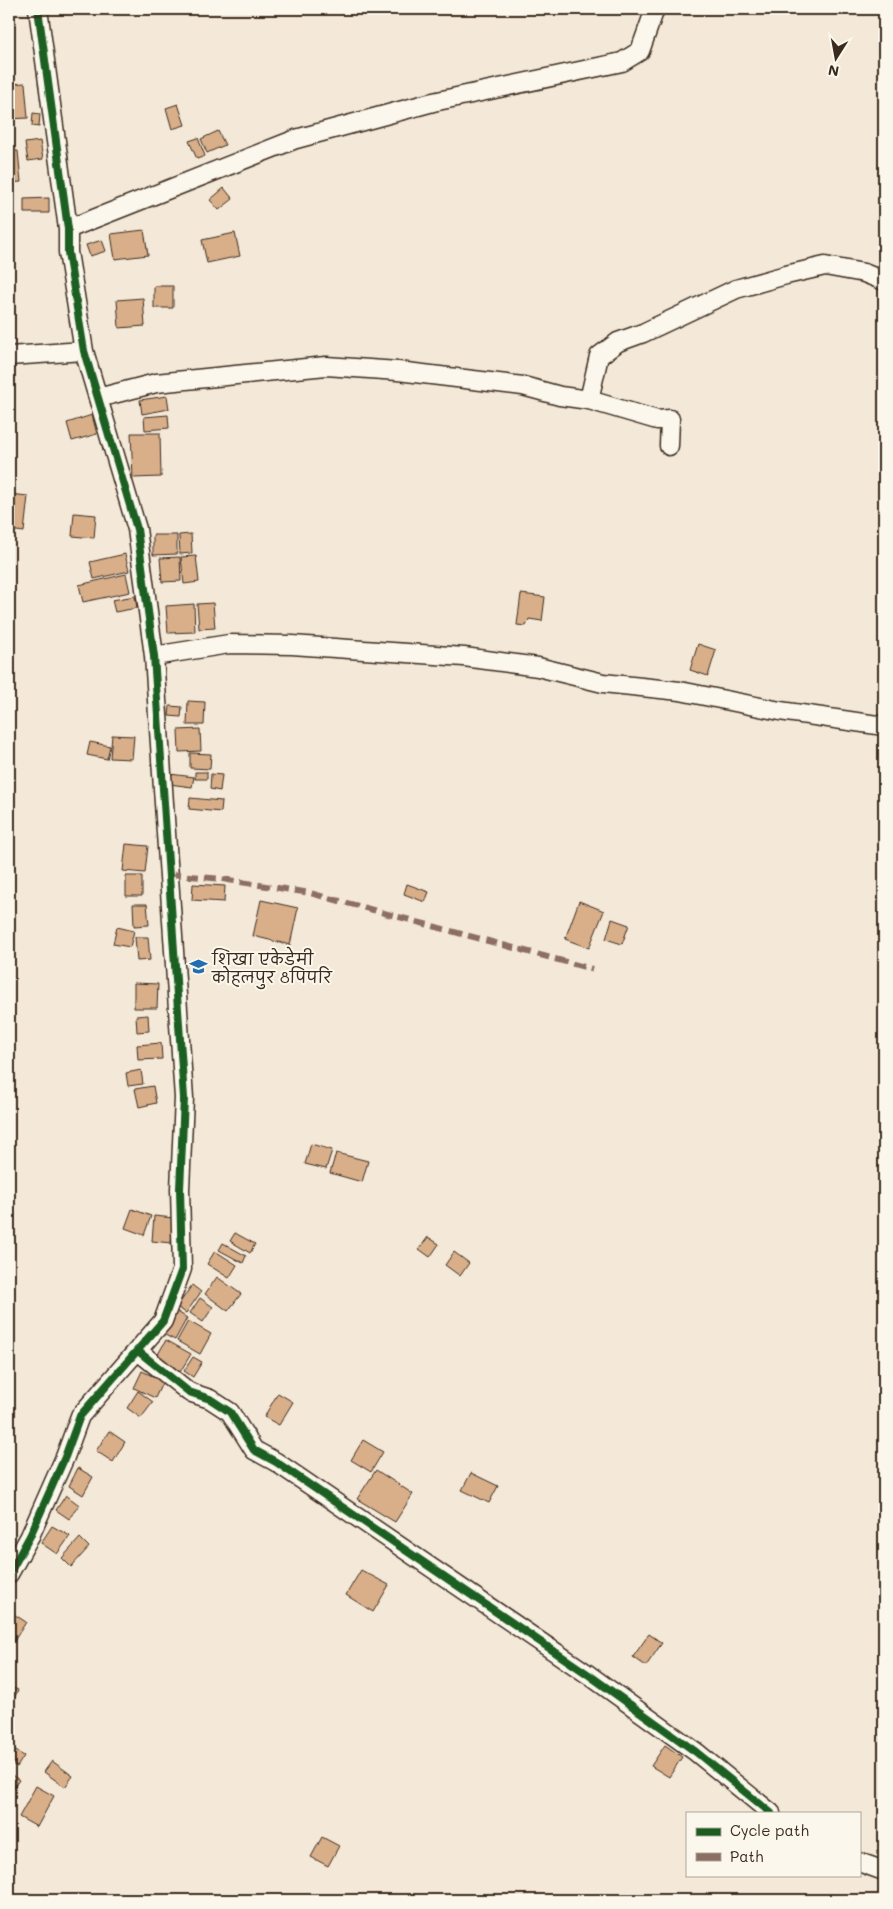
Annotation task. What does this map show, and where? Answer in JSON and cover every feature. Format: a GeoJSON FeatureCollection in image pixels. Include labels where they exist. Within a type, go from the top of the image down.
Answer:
{"type":"FeatureCollection","features":[{"type":"Feature","properties":{"kind":"street"},"geometry":{"type":"LineString","coordinates":[[9,1574],[34,1527],[65,1457],[80,1416],[163,1320],[182,1269],[180,1189],[184,1098],[154,656],[137,529],[84,351],[68,252],[68,229],[38,9]]}},
{"type":"Feature","properties":{"kind":"street"},"geometry":{"type":"LineString","coordinates":[[68,229],[296,139],[433,102],[622,62],[640,51],[655,9]]}},
{"type":"Feature","properties":{"kind":"street"},"geometry":{"type":"LineString","coordinates":[[589,400],[599,356],[618,342],[643,333],[736,289],[786,274],[825,266],[864,273],[884,280]]}},
{"type":"Feature","properties":{"kind":"street"},"geometry":{"type":"LineString","coordinates":[[9,356],[84,351]]}},
{"type":"Feature","properties":{"kind":"street"},"geometry":{"type":"LineString","coordinates":[[98,398],[156,383],[326,366],[398,371],[523,386],[560,396],[589,400],[656,420],[670,420],[669,446]]}},
{"type":"Feature","properties":{"kind":"street"},"geometry":{"type":"LineString","coordinates":[[154,656],[228,644],[292,645],[464,657],[538,667],[603,683],[680,690],[780,711],[884,726]]}},
{"type":"Feature","properties":{"kind":"street"},"geometry":{"type":"LineString","coordinates":[[138,1351],[189,1392],[210,1399],[230,1412],[254,1450],[276,1462],[590,1675],[696,1752],[770,1812]]}},
{"type":"Feature","properties":{"kind":"street"},"geometry":{"type":"LineString","coordinates":[[860,1862],[884,1871]]}},
{"type":"Feature","properties":{"kind":"building"},"geometry":{"type":"Polygon","coordinates":[[[25,83],[28,118],[9,119],[9,84],[25,83]]]}},
{"type":"Feature","properties":{"kind":"building"},"geometry":{"type":"Polygon","coordinates":[[[178,104],[185,125],[172,129],[166,108],[178,104]]]}},
{"type":"Feature","properties":{"kind":"building"},"geometry":{"type":"Polygon","coordinates":[[[33,113],[40,114],[39,127],[32,126],[33,113]]]}},
{"type":"Feature","properties":{"kind":"building"},"geometry":{"type":"Polygon","coordinates":[[[218,131],[225,145],[207,153],[201,139],[218,131]]]}},
{"type":"Feature","properties":{"kind":"building"},"geometry":{"type":"Polygon","coordinates":[[[198,138],[205,156],[197,159],[189,141],[198,138]]]}},
{"type":"Feature","properties":{"kind":"building"},"geometry":{"type":"Polygon","coordinates":[[[40,141],[43,159],[28,161],[25,143],[40,141]]]}},
{"type":"Feature","properties":{"kind":"building"},"geometry":{"type":"Polygon","coordinates":[[[9,151],[18,151],[21,182],[9,183],[9,151]]]}},
{"type":"Feature","properties":{"kind":"building"},"geometry":{"type":"Polygon","coordinates":[[[224,188],[233,199],[219,210],[210,200],[224,188]]]}},
{"type":"Feature","properties":{"kind":"building"},"geometry":{"type":"Polygon","coordinates":[[[49,198],[49,213],[24,213],[24,199],[49,198]]]}},
{"type":"Feature","properties":{"kind":"building"},"geometry":{"type":"Polygon","coordinates":[[[144,230],[148,255],[115,259],[111,234],[144,230]]]}},
{"type":"Feature","properties":{"kind":"building"},"geometry":{"type":"Polygon","coordinates":[[[235,233],[240,256],[207,263],[202,240],[235,233]]]}},
{"type":"Feature","properties":{"kind":"building"},"geometry":{"type":"Polygon","coordinates":[[[102,240],[106,251],[90,256],[86,245],[102,240]]]}},
{"type":"Feature","properties":{"kind":"building"},"geometry":{"type":"Polygon","coordinates":[[[154,286],[173,286],[173,308],[154,308],[154,286]]]}},
{"type":"Feature","properties":{"kind":"building"},"geometry":{"type":"Polygon","coordinates":[[[143,298],[145,326],[119,328],[117,300],[143,298]]]}},
{"type":"Feature","properties":{"kind":"building"},"geometry":{"type":"Polygon","coordinates":[[[167,396],[169,409],[142,414],[140,400],[167,396]]]}},
{"type":"Feature","properties":{"kind":"building"},"geometry":{"type":"Polygon","coordinates":[[[92,415],[97,434],[72,441],[67,423],[92,415]]]}},
{"type":"Feature","properties":{"kind":"building"},"geometry":{"type":"Polygon","coordinates":[[[168,415],[169,428],[145,430],[144,417],[168,415]]]}},
{"type":"Feature","properties":{"kind":"building"},"geometry":{"type":"Polygon","coordinates":[[[131,433],[160,433],[161,477],[133,478],[131,433]]]}},
{"type":"Feature","properties":{"kind":"building"},"geometry":{"type":"Polygon","coordinates":[[[9,494],[28,496],[24,532],[9,530],[9,494]]]}},
{"type":"Feature","properties":{"kind":"building"},"geometry":{"type":"Polygon","coordinates":[[[74,513],[96,515],[94,538],[72,536],[74,513]]]}},
{"type":"Feature","properties":{"kind":"building"},"geometry":{"type":"Polygon","coordinates":[[[191,534],[192,553],[180,554],[179,535],[191,534]]]}},
{"type":"Feature","properties":{"kind":"building"},"geometry":{"type":"Polygon","coordinates":[[[153,535],[177,535],[177,554],[153,555],[153,535]]]}},
{"type":"Feature","properties":{"kind":"building"},"geometry":{"type":"Polygon","coordinates":[[[125,554],[129,571],[94,579],[90,562],[125,554]]]}},
{"type":"Feature","properties":{"kind":"building"},"geometry":{"type":"Polygon","coordinates":[[[196,556],[199,582],[184,584],[181,557],[196,556]]]}},
{"type":"Feature","properties":{"kind":"building"},"geometry":{"type":"Polygon","coordinates":[[[180,557],[181,581],[162,582],[160,558],[180,557]]]}},
{"type":"Feature","properties":{"kind":"building"},"geometry":{"type":"Polygon","coordinates":[[[126,574],[130,592],[83,602],[79,585],[126,574]]]}},
{"type":"Feature","properties":{"kind":"building"},"geometry":{"type":"Polygon","coordinates":[[[521,594],[545,597],[542,621],[529,619],[526,626],[517,625],[521,594]]]}},
{"type":"Feature","properties":{"kind":"building"},"geometry":{"type":"Polygon","coordinates":[[[135,596],[137,608],[115,612],[112,600],[135,596]]]}},
{"type":"Feature","properties":{"kind":"building"},"geometry":{"type":"Polygon","coordinates":[[[213,603],[215,628],[199,629],[197,604],[213,603]]]}},
{"type":"Feature","properties":{"kind":"building"},"geometry":{"type":"Polygon","coordinates":[[[194,604],[195,632],[168,633],[166,606],[194,604]]]}},
{"type":"Feature","properties":{"kind":"building"},"geometry":{"type":"Polygon","coordinates":[[[698,644],[716,650],[708,676],[690,670],[698,644]]]}},
{"type":"Feature","properties":{"kind":"building"},"geometry":{"type":"Polygon","coordinates":[[[188,701],[205,702],[204,725],[187,725],[188,701]]]}},
{"type":"Feature","properties":{"kind":"building"},"geometry":{"type":"Polygon","coordinates":[[[170,706],[182,707],[181,717],[169,716],[170,706]]]}},
{"type":"Feature","properties":{"kind":"building"},"geometry":{"type":"Polygon","coordinates":[[[200,729],[201,751],[179,752],[178,730],[200,729]]]}},
{"type":"Feature","properties":{"kind":"building"},"geometry":{"type":"Polygon","coordinates":[[[112,735],[134,736],[132,759],[110,758],[112,735]]]}},
{"type":"Feature","properties":{"kind":"building"},"geometry":{"type":"Polygon","coordinates":[[[90,742],[110,746],[107,759],[87,755],[90,742]]]}},
{"type":"Feature","properties":{"kind":"building"},"geometry":{"type":"Polygon","coordinates":[[[190,753],[211,754],[210,769],[190,768],[190,753]]]}},
{"type":"Feature","properties":{"kind":"building"},"geometry":{"type":"Polygon","coordinates":[[[195,772],[207,772],[207,779],[195,779],[195,772]]]}},
{"type":"Feature","properties":{"kind":"building"},"geometry":{"type":"Polygon","coordinates":[[[170,774],[194,777],[192,787],[169,784],[170,774]]]}},
{"type":"Feature","properties":{"kind":"building"},"geometry":{"type":"Polygon","coordinates":[[[211,774],[222,775],[220,791],[210,789],[211,774]]]}},
{"type":"Feature","properties":{"kind":"building"},"geometry":{"type":"Polygon","coordinates":[[[190,798],[222,801],[221,812],[189,809],[190,798]]]}},
{"type":"Feature","properties":{"kind":"building"},"geometry":{"type":"Polygon","coordinates":[[[126,844],[148,846],[145,873],[123,871],[126,844]]]}},
{"type":"Feature","properties":{"kind":"building"},"geometry":{"type":"Polygon","coordinates":[[[126,876],[142,876],[142,896],[126,896],[126,876]]]}},
{"type":"Feature","properties":{"kind":"building"},"geometry":{"type":"Polygon","coordinates":[[[193,884],[225,886],[224,902],[192,900],[193,884]]]}},
{"type":"Feature","properties":{"kind":"building"},"geometry":{"type":"Polygon","coordinates":[[[407,884],[429,892],[425,902],[404,894],[407,884]]]}},
{"type":"Feature","properties":{"kind":"building"},"geometry":{"type":"Polygon","coordinates":[[[261,900],[298,908],[290,945],[253,936],[261,900]]]}},
{"type":"Feature","properties":{"kind":"building"},"geometry":{"type":"Polygon","coordinates":[[[579,901],[604,911],[589,948],[565,939],[579,901]]]}},
{"type":"Feature","properties":{"kind":"building"},"geometry":{"type":"Polygon","coordinates":[[[133,904],[147,904],[149,925],[134,926],[133,904]]]}},
{"type":"Feature","properties":{"kind":"building"},"geometry":{"type":"Polygon","coordinates":[[[612,919],[629,925],[622,944],[606,939],[612,919]]]}},
{"type":"Feature","properties":{"kind":"building"},"geometry":{"type":"Polygon","coordinates":[[[117,927],[134,931],[130,947],[113,944],[117,927]]]}},
{"type":"Feature","properties":{"kind":"building"},"geometry":{"type":"Polygon","coordinates":[[[135,937],[148,937],[150,960],[137,961],[135,937]]]}},
{"type":"Feature","properties":{"kind":"building"},"geometry":{"type":"Polygon","coordinates":[[[134,983],[158,984],[157,1008],[134,1008],[134,983]]]}},
{"type":"Feature","properties":{"kind":"building"},"geometry":{"type":"Polygon","coordinates":[[[148,1015],[149,1031],[137,1032],[136,1016],[148,1015]]]}},
{"type":"Feature","properties":{"kind":"building"},"geometry":{"type":"Polygon","coordinates":[[[161,1043],[162,1059],[138,1060],[137,1045],[161,1043]]]}},
{"type":"Feature","properties":{"kind":"building"},"geometry":{"type":"Polygon","coordinates":[[[141,1070],[143,1084],[128,1086],[126,1073],[141,1070]]]}},
{"type":"Feature","properties":{"kind":"building"},"geometry":{"type":"Polygon","coordinates":[[[153,1086],[156,1103],[139,1107],[135,1089],[153,1086]]]}},
{"type":"Feature","properties":{"kind":"building"},"geometry":{"type":"Polygon","coordinates":[[[311,1144],[332,1150],[326,1169],[305,1164],[311,1144]]]}},
{"type":"Feature","properties":{"kind":"building"},"geometry":{"type":"Polygon","coordinates":[[[336,1153],[368,1161],[362,1182],[330,1173],[336,1153]]]}},
{"type":"Feature","properties":{"kind":"building"},"geometry":{"type":"Polygon","coordinates":[[[132,1209],[151,1216],[144,1235],[125,1228],[132,1209]]]}},
{"type":"Feature","properties":{"kind":"building"},"geometry":{"type":"Polygon","coordinates":[[[154,1216],[174,1218],[171,1243],[152,1241],[154,1216]]]}},
{"type":"Feature","properties":{"kind":"building"},"geometry":{"type":"Polygon","coordinates":[[[235,1233],[255,1244],[250,1253],[230,1241],[235,1233]]]}},
{"type":"Feature","properties":{"kind":"building"},"geometry":{"type":"Polygon","coordinates":[[[428,1237],[439,1244],[430,1257],[419,1249],[428,1237]]]}},
{"type":"Feature","properties":{"kind":"building"},"geometry":{"type":"Polygon","coordinates":[[[223,1243],[246,1256],[243,1263],[219,1250],[223,1243]]]}},
{"type":"Feature","properties":{"kind":"building"},"geometry":{"type":"Polygon","coordinates":[[[215,1251],[237,1265],[229,1278],[207,1264],[215,1251]]]}},
{"type":"Feature","properties":{"kind":"building"},"geometry":{"type":"Polygon","coordinates":[[[454,1252],[469,1263],[460,1276],[445,1265],[454,1252]]]}},
{"type":"Feature","properties":{"kind":"building"},"geometry":{"type":"Polygon","coordinates":[[[217,1277],[241,1294],[228,1311],[205,1294],[217,1277]]]}},
{"type":"Feature","properties":{"kind":"building"},"geometry":{"type":"Polygon","coordinates":[[[192,1285],[201,1292],[186,1313],[177,1307],[192,1285]]]}},
{"type":"Feature","properties":{"kind":"building"},"geometry":{"type":"Polygon","coordinates":[[[200,1298],[213,1307],[203,1322],[190,1313],[200,1298]]]}},
{"type":"Feature","properties":{"kind":"building"},"geometry":{"type":"Polygon","coordinates":[[[176,1311],[187,1318],[175,1340],[163,1334],[176,1311]]]}},
{"type":"Feature","properties":{"kind":"building"},"geometry":{"type":"Polygon","coordinates":[[[188,1321],[211,1334],[200,1354],[177,1341],[188,1321]]]}},
{"type":"Feature","properties":{"kind":"building"},"geometry":{"type":"Polygon","coordinates":[[[166,1340],[191,1354],[180,1372],[156,1358],[166,1340]]]}},
{"type":"Feature","properties":{"kind":"building"},"geometry":{"type":"Polygon","coordinates":[[[193,1357],[202,1362],[193,1377],[184,1371],[193,1357]]]}},
{"type":"Feature","properties":{"kind":"building"},"geometry":{"type":"Polygon","coordinates":[[[142,1371],[163,1381],[155,1398],[134,1388],[142,1371]]]}},
{"type":"Feature","properties":{"kind":"building"},"geometry":{"type":"Polygon","coordinates":[[[138,1391],[153,1402],[141,1418],[127,1408],[138,1391]]]}},
{"type":"Feature","properties":{"kind":"building"},"geometry":{"type":"Polygon","coordinates":[[[278,1393],[293,1402],[279,1425],[264,1417],[278,1393]]]}},
{"type":"Feature","properties":{"kind":"building"},"geometry":{"type":"Polygon","coordinates":[[[109,1431],[125,1442],[113,1462],[96,1451],[109,1431]]]}},
{"type":"Feature","properties":{"kind":"building"},"geometry":{"type":"Polygon","coordinates":[[[363,1440],[383,1452],[371,1472],[351,1460],[363,1440]]]}},
{"type":"Feature","properties":{"kind":"building"},"geometry":{"type":"Polygon","coordinates":[[[78,1468],[93,1477],[83,1495],[69,1486],[78,1468]]]}},
{"type":"Feature","properties":{"kind":"building"},"geometry":{"type":"Polygon","coordinates":[[[376,1470],[413,1494],[395,1522],[357,1499],[376,1470]]]}},
{"type":"Feature","properties":{"kind":"building"},"geometry":{"type":"Polygon","coordinates":[[[471,1473],[498,1486],[489,1503],[462,1490],[471,1473]]]}},
{"type":"Feature","properties":{"kind":"building"},"geometry":{"type":"Polygon","coordinates":[[[66,1495],[79,1505],[69,1519],[56,1510],[66,1495]]]}},
{"type":"Feature","properties":{"kind":"building"},"geometry":{"type":"Polygon","coordinates":[[[52,1526],[70,1536],[57,1554],[41,1543],[52,1526]]]}},
{"type":"Feature","properties":{"kind":"building"},"geometry":{"type":"Polygon","coordinates":[[[80,1538],[89,1547],[71,1567],[62,1558],[80,1538]]]}},
{"type":"Feature","properties":{"kind":"building"},"geometry":{"type":"Polygon","coordinates":[[[361,1570],[389,1585],[373,1612],[346,1595],[361,1570]]]}},
{"type":"Feature","properties":{"kind":"building"},"geometry":{"type":"Polygon","coordinates":[[[9,1611],[26,1622],[9,1649],[9,1611]]]}},
{"type":"Feature","properties":{"kind":"building"},"geometry":{"type":"Polygon","coordinates":[[[649,1634],[662,1643],[646,1666],[633,1657],[649,1634]]]}},
{"type":"Feature","properties":{"kind":"building"},"geometry":{"type":"Polygon","coordinates":[[[9,1686],[18,1690],[9,1710],[9,1686]]]}},
{"type":"Feature","properties":{"kind":"building"},"geometry":{"type":"Polygon","coordinates":[[[665,1745],[682,1757],[669,1777],[651,1766],[665,1745]]]}},
{"type":"Feature","properties":{"kind":"building"},"geometry":{"type":"Polygon","coordinates":[[[9,1747],[24,1756],[17,1767],[9,1762],[9,1747]]]}},
{"type":"Feature","properties":{"kind":"building"},"geometry":{"type":"Polygon","coordinates":[[[52,1761],[73,1776],[65,1787],[44,1772],[52,1761]]]}},
{"type":"Feature","properties":{"kind":"building"},"geometry":{"type":"Polygon","coordinates":[[[9,1773],[19,1780],[11,1791],[9,1789],[9,1773]]]}},
{"type":"Feature","properties":{"kind":"building"},"geometry":{"type":"Polygon","coordinates":[[[36,1786],[54,1796],[37,1827],[19,1817],[36,1786]]]}},
{"type":"Feature","properties":{"kind":"building"},"geometry":{"type":"Polygon","coordinates":[[[322,1837],[339,1846],[328,1866],[311,1857],[322,1837]]]}},
{"type":"Feature","properties":{"kind":"marked path"},"geometry":{"type":"LineString","coordinates":[[169,874],[222,879],[310,893],[592,969]]}},
{"type":"Feature","properties":{"kind":"cycle path"},"geometry":{"type":"LineString","coordinates":[[9,1574],[30,1536],[65,1457],[80,1416],[163,1321],[182,1269],[180,1189],[184,1098],[154,656],[137,529],[84,351],[68,252],[68,229],[38,9]]}},
{"type":"Feature","properties":{"kind":"cycle path"},"geometry":{"type":"LineString","coordinates":[[138,1351],[189,1392],[210,1399],[230,1412],[254,1450],[276,1462],[589,1675],[696,1752],[770,1812]]}},
{"type":"Feature","properties":{"kind":"place","name":"शिखा एकेडेमी कोहलपुर 8पिपरि"},"geometry":{"type":"Point","coordinates":[198,967]}}]}
